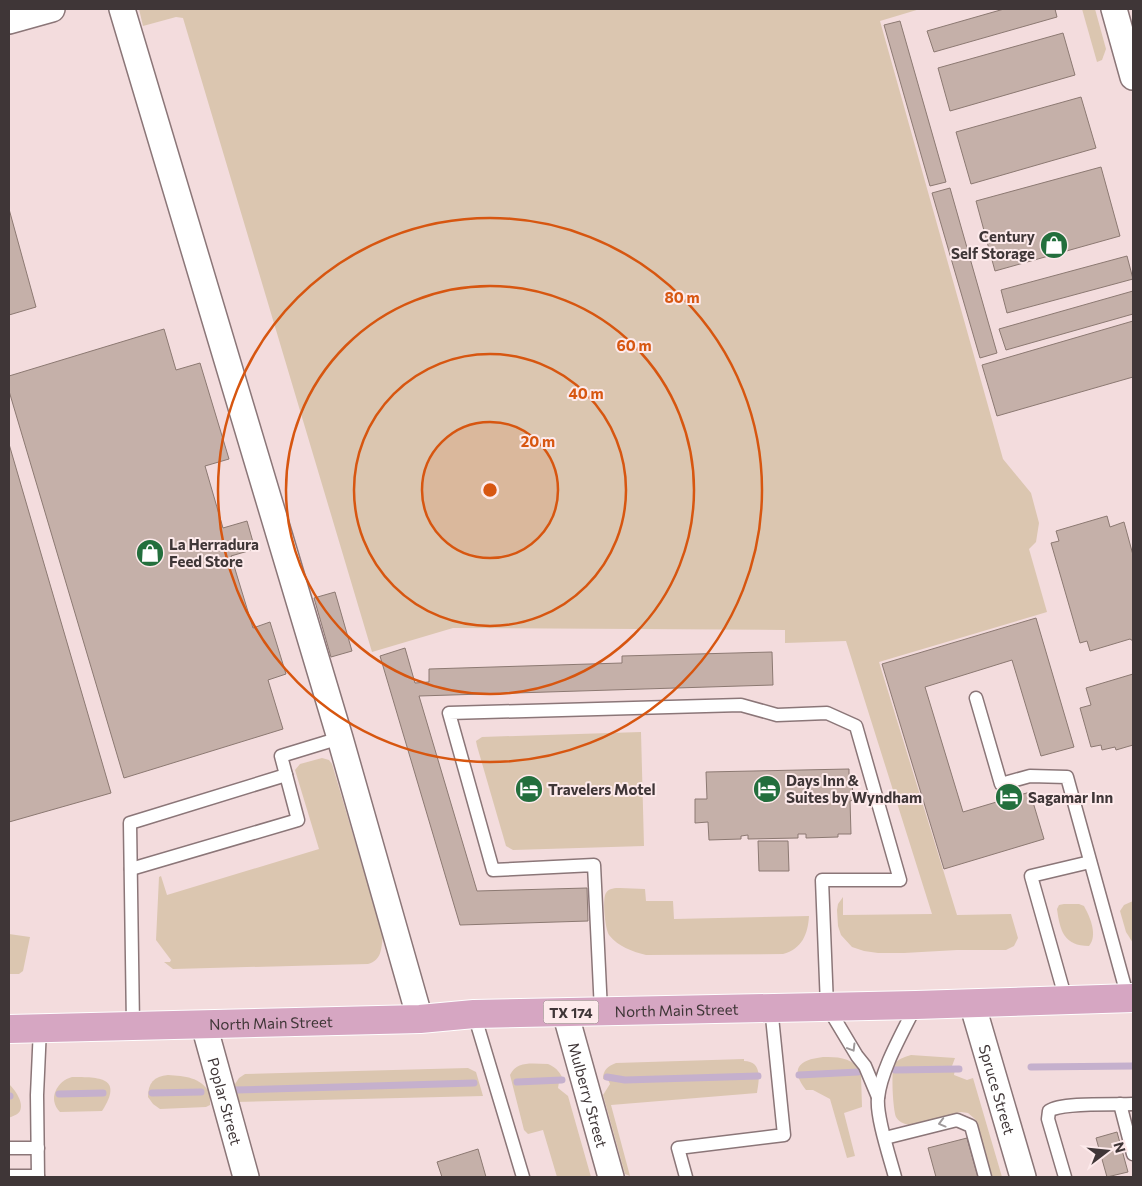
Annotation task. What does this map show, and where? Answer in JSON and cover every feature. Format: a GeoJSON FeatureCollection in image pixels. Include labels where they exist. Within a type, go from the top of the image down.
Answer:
{"type":"FeatureCollection","features":[{"type":"Feature","properties":{"kind":"main road","name":"North Main Street"},"geometry":{"type":"LineString","coordinates":[[9,1029],[420,1019],[474,1014],[916,1005],[1130,998]]}},
{"type":"Feature","properties":{"kind":"street"},"geometry":{"type":"LineString","coordinates":[[9,21],[52,9]]}},
{"type":"Feature","properties":{"kind":"street"},"geometry":{"type":"LineString","coordinates":[[122,9],[340,738],[420,1019]]}},
{"type":"Feature","properties":{"kind":"street"},"geometry":{"type":"LineString","coordinates":[[1114,9],[1133,77]]}},
{"type":"Feature","properties":{"kind":"street","name":"Spruce Street"},"geometry":{"type":"LineString","coordinates":[[972,1002],[1022,1177]]}},
{"type":"Feature","properties":{"kind":"street","name":"Mulberry Street"},"geometry":{"type":"LineString","coordinates":[[564,1012],[611,1177]]}},
{"type":"Feature","properties":{"kind":"street","name":"Poplar Street"},"geometry":{"type":"LineString","coordinates":[[204,1025],[246,1177]]}},
{"type":"Feature","properties":{"kind":"lane"},"geometry":{"type":"LineString","coordinates":[[976,698],[1002,784],[1030,776],[1067,777],[1130,998]]}},
{"type":"Feature","properties":{"kind":"lane"},"geometry":{"type":"LineString","coordinates":[[601,1011],[594,865],[493,870],[449,713],[741,705],[777,715],[827,713],[856,726],[900,880],[822,880],[827,1006],[865,1066],[878,1097],[885,1138],[896,1177]]}},
{"type":"Feature","properties":{"kind":"lane"},"geometry":{"type":"LineString","coordinates":[[132,869],[298,820],[281,756],[340,738]]}},
{"type":"Feature","properties":{"kind":"lane"},"geometry":{"type":"LineString","coordinates":[[133,1025],[130,823],[286,775]]}},
{"type":"Feature","properties":{"kind":"lane"},"geometry":{"type":"LineString","coordinates":[[1066,1000],[1031,876],[1090,862]]}},
{"type":"Feature","properties":{"kind":"lane"},"geometry":{"type":"LineString","coordinates":[[878,1097],[885,1069],[916,1005]]}},
{"type":"Feature","properties":{"kind":"lane"},"geometry":{"type":"LineString","coordinates":[[685,1177],[678,1148],[784,1135],[771,1007]]}},
{"type":"Feature","properties":{"kind":"lane"},"geometry":{"type":"LineString","coordinates":[[474,1014],[523,1177]]}},
{"type":"Feature","properties":{"kind":"lane"},"geometry":{"type":"LineString","coordinates":[[9,1176],[38,1177],[37,1095],[40,1028]]}},
{"type":"Feature","properties":{"kind":"lane"},"geometry":{"type":"LineString","coordinates":[[1120,1104],[1133,1154]]}},
{"type":"Feature","properties":{"kind":"lane"},"geometry":{"type":"LineString","coordinates":[[1064,1177],[1048,1119],[1050,1111],[1054,1108],[1066,1106],[1133,1104]]}},
{"type":"Feature","properties":{"kind":"lane"},"geometry":{"type":"LineString","coordinates":[[885,1138],[957,1120],[964,1122],[970,1126],[985,1177]]}},
{"type":"Feature","properties":{"kind":"lane"},"geometry":{"type":"LineString","coordinates":[[9,1148],[38,1148]]}},
{"type":"Feature","properties":{"kind":"shaded area"},"geometry":{"type":"Polygon","coordinates":[[[139,9],[920,9],[880,21],[1003,459],[1031,493],[1039,523],[1036,542],[1029,549],[1047,612],[879,662],[957,915],[1011,914],[1018,938],[1014,946],[1006,950],[878,953],[852,947],[841,935],[838,926],[837,910],[838,904],[843,897],[843,915],[932,914],[846,641],[785,643],[785,630],[453,628],[372,652],[183,18],[176,17],[143,26],[139,9]]]}},
{"type":"Feature","properties":{"kind":"shaded area"},"geometry":{"type":"Polygon","coordinates":[[[1082,9],[1095,9],[1106,49],[1102,60],[1097,62],[1082,9]]]}},
{"type":"Feature","properties":{"kind":"shaded area"},"geometry":{"type":"Polygon","coordinates":[[[641,732],[644,846],[513,850],[506,846],[476,741],[482,737],[641,732]]]}},
{"type":"Feature","properties":{"kind":"shaded area"},"geometry":{"type":"Polygon","coordinates":[[[322,758],[329,760],[332,764],[383,936],[381,950],[376,960],[368,964],[173,969],[164,962],[170,962],[171,960],[156,940],[159,877],[161,876],[167,895],[319,849],[295,770],[300,764],[322,758]]]}},
{"type":"Feature","properties":{"kind":"shaded area"},"geometry":{"type":"Polygon","coordinates":[[[620,888],[645,889],[646,901],[673,901],[674,919],[809,916],[807,929],[799,945],[790,952],[783,954],[646,955],[621,946],[609,935],[604,914],[605,896],[609,890],[620,888]]]}},
{"type":"Feature","properties":{"kind":"shaded area"},"geometry":{"type":"Polygon","coordinates":[[[1133,901],[1133,943],[1126,932],[1120,911],[1124,905],[1133,901]]]}},
{"type":"Feature","properties":{"kind":"shaded area"},"geometry":{"type":"Polygon","coordinates":[[[1059,905],[1084,906],[1091,921],[1093,931],[1092,942],[1089,946],[1074,943],[1065,936],[1057,909],[1059,905]]]}},
{"type":"Feature","properties":{"kind":"shaded area"},"geometry":{"type":"Polygon","coordinates":[[[9,934],[30,937],[23,971],[19,974],[9,974],[9,934]]]}},
{"type":"Feature","properties":{"kind":"shaded area"},"geometry":{"type":"Polygon","coordinates":[[[911,1055],[955,1058],[952,1066],[955,1069],[954,1075],[967,1080],[973,1078],[1002,1177],[992,1177],[975,1119],[968,1113],[961,1112],[909,1125],[897,1119],[893,1091],[894,1065],[904,1057],[911,1055]]]}},
{"type":"Feature","properties":{"kind":"shaded area"},"geometry":{"type":"Polygon","coordinates":[[[823,1057],[847,1060],[859,1068],[852,1071],[853,1074],[861,1075],[862,1107],[844,1113],[855,1156],[847,1158],[830,1099],[813,1090],[806,1090],[798,1076],[799,1067],[802,1063],[814,1058],[823,1057]]]}},
{"type":"Feature","properties":{"kind":"shaded area"},"geometry":{"type":"Polygon","coordinates":[[[744,1059],[744,1061],[754,1064],[757,1068],[759,1078],[757,1093],[611,1105],[630,1176],[625,1174],[603,1095],[610,1084],[607,1077],[605,1077],[606,1080],[603,1079],[606,1069],[616,1063],[744,1059]]]}},
{"type":"Feature","properties":{"kind":"shaded area"},"geometry":{"type":"Polygon","coordinates":[[[548,1064],[560,1073],[563,1079],[564,1082],[559,1082],[558,1088],[568,1096],[591,1177],[557,1177],[543,1130],[528,1134],[524,1130],[510,1075],[513,1070],[521,1065],[548,1064]]]}},
{"type":"Feature","properties":{"kind":"shaded area"},"geometry":{"type":"Polygon","coordinates":[[[468,1068],[476,1072],[483,1096],[236,1102],[233,1087],[239,1078],[245,1074],[468,1068]]]}},
{"type":"Feature","properties":{"kind":"shaded area"},"geometry":{"type":"Polygon","coordinates":[[[168,1075],[192,1078],[202,1084],[210,1093],[210,1105],[206,1107],[160,1109],[153,1104],[148,1097],[151,1084],[159,1077],[168,1075]]]}},
{"type":"Feature","properties":{"kind":"shaded area"},"geometry":{"type":"Polygon","coordinates":[[[72,1077],[99,1079],[109,1085],[108,1100],[102,1111],[60,1112],[54,1102],[54,1096],[58,1086],[72,1077]]]}},
{"type":"Feature","properties":{"kind":"shaded area"},"geometry":{"type":"Polygon","coordinates":[[[9,1084],[18,1096],[21,1108],[18,1114],[9,1118],[9,1084]]]}},
{"type":"Feature","properties":{"kind":"building"},"geometry":{"type":"Polygon","coordinates":[[[1004,9],[1055,9],[1057,17],[934,52],[927,31],[1004,9]]]}},
{"type":"Feature","properties":{"kind":"building"},"geometry":{"type":"Polygon","coordinates":[[[900,21],[946,182],[930,186],[884,25],[900,21]]]}},
{"type":"Feature","properties":{"kind":"building"},"geometry":{"type":"Polygon","coordinates":[[[1063,33],[1075,75],[950,111],[938,68],[1063,33]]]}},
{"type":"Feature","properties":{"kind":"building"},"geometry":{"type":"Polygon","coordinates":[[[1081,97],[1096,148],[971,184],[956,132],[1081,97]]]}},
{"type":"Feature","properties":{"kind":"building"},"geometry":{"type":"Polygon","coordinates":[[[1101,167],[1120,236],[995,271],[976,201],[1101,167]]]}},
{"type":"Feature","properties":{"kind":"building"},"geometry":{"type":"Polygon","coordinates":[[[950,188],[997,353],[980,358],[932,193],[950,188]]]}},
{"type":"Feature","properties":{"kind":"building"},"geometry":{"type":"Polygon","coordinates":[[[9,209],[36,307],[9,315],[9,209]]]}},
{"type":"Feature","properties":{"kind":"building"},"geometry":{"type":"Polygon","coordinates":[[[1127,256],[1133,279],[1007,313],[1001,290],[1127,256]]]}},
{"type":"Feature","properties":{"kind":"building"},"geometry":{"type":"Polygon","coordinates":[[[1133,291],[1133,314],[1006,350],[999,329],[1133,291]]]}},
{"type":"Feature","properties":{"kind":"building"},"geometry":{"type":"Polygon","coordinates":[[[1133,321],[1133,377],[997,416],[982,365],[1133,321]]]}},
{"type":"Feature","properties":{"kind":"building","name":"La Herradura Feed Store"},"geometry":{"type":"Polygon","coordinates":[[[164,329],[176,370],[200,363],[229,459],[205,466],[223,528],[247,521],[255,549],[231,556],[253,628],[270,622],[286,674],[268,680],[283,729],[124,778],[9,391],[9,376],[164,329]]]}},
{"type":"Feature","properties":{"kind":"building"},"geometry":{"type":"Polygon","coordinates":[[[9,444],[111,793],[9,822],[9,444]]]}},
{"type":"Feature","properties":{"kind":"building"},"geometry":{"type":"Polygon","coordinates":[[[1107,516],[1110,527],[1124,522],[1133,555],[1133,641],[1130,639],[1090,651],[1087,641],[1080,643],[1051,543],[1059,541],[1056,531],[1107,516]]]}},
{"type":"Feature","properties":{"kind":"building"},"geometry":{"type":"Polygon","coordinates":[[[335,592],[352,651],[331,657],[314,598],[335,592]]]}},
{"type":"Feature","properties":{"kind":"building"},"geometry":{"type":"Polygon","coordinates":[[[1036,618],[1074,747],[1041,756],[1012,660],[925,687],[963,812],[1030,792],[1044,839],[944,869],[882,664],[1036,618]]]}},
{"type":"Feature","properties":{"kind":"building"},"geometry":{"type":"Polygon","coordinates":[[[405,648],[415,683],[429,682],[429,669],[622,663],[622,656],[772,652],[773,685],[419,696],[477,891],[587,888],[588,921],[460,925],[380,656],[405,648]]]}},
{"type":"Feature","properties":{"kind":"building"},"geometry":{"type":"Polygon","coordinates":[[[1133,674],[1133,745],[1116,750],[1115,747],[1102,750],[1101,745],[1091,747],[1080,708],[1091,705],[1086,688],[1133,674]]]}},
{"type":"Feature","properties":{"kind":"building"},"geometry":{"type":"Polygon","coordinates":[[[849,769],[849,778],[852,778],[853,800],[850,801],[851,834],[838,834],[838,837],[806,838],[806,834],[798,834],[798,838],[748,839],[748,835],[741,836],[741,839],[709,840],[708,822],[695,823],[695,799],[707,799],[706,772],[849,769]]]}},
{"type":"Feature","properties":{"kind":"building"},"geometry":{"type":"Polygon","coordinates":[[[758,841],[788,841],[789,871],[759,871],[758,841]]]}},
{"type":"Feature","properties":{"kind":"building"},"geometry":{"type":"Polygon","coordinates":[[[1117,1132],[1128,1172],[1107,1177],[1096,1138],[1117,1132]]]}},
{"type":"Feature","properties":{"kind":"building"},"geometry":{"type":"Polygon","coordinates":[[[967,1138],[978,1177],[936,1177],[928,1148],[967,1138]]]}},
{"type":"Feature","properties":{"kind":"building"},"geometry":{"type":"Polygon","coordinates":[[[478,1149],[486,1177],[442,1177],[437,1162],[478,1149]]]}},
{"type":"Feature","properties":{"kind":"waterway"},"geometry":{"type":"LineString","coordinates":[[1031,1067],[1133,1066]]}},
{"type":"Feature","properties":{"kind":"waterway"},"geometry":{"type":"LineString","coordinates":[[895,1070],[959,1069]]}},
{"type":"Feature","properties":{"kind":"waterway"},"geometry":{"type":"LineString","coordinates":[[799,1075],[858,1072]]}},
{"type":"Feature","properties":{"kind":"waterway"},"geometry":{"type":"LineString","coordinates":[[607,1077],[625,1080],[758,1076]]}},
{"type":"Feature","properties":{"kind":"waterway"},"geometry":{"type":"LineString","coordinates":[[517,1082],[562,1080]]}},
{"type":"Feature","properties":{"kind":"waterway"},"geometry":{"type":"LineString","coordinates":[[235,1090],[474,1083]]}},
{"type":"Feature","properties":{"kind":"waterway"},"geometry":{"type":"LineString","coordinates":[[152,1093],[201,1092]]}},
{"type":"Feature","properties":{"kind":"waterway"},"geometry":{"type":"LineString","coordinates":[[59,1094],[103,1093]]}},
{"type":"Feature","properties":{"kind":"place","name":"Century Self Storage"},"geometry":{"type":"Point","coordinates":[1054,245]}},
{"type":"Feature","properties":{"kind":"place","name":"La Herradura Feed Store"},"geometry":{"type":"Point","coordinates":[150,553]}},
{"type":"Feature","properties":{"kind":"place","name":"Travelers Motel"},"geometry":{"type":"Point","coordinates":[529,789]}},
{"type":"Feature","properties":{"kind":"place","name":"Days Inn & Suites by Wyndham"},"geometry":{"type":"Point","coordinates":[767,789]}},
{"type":"Feature","properties":{"kind":"place","name":"Sagamar Inn"},"geometry":{"type":"Point","coordinates":[1009,797]}}]}
